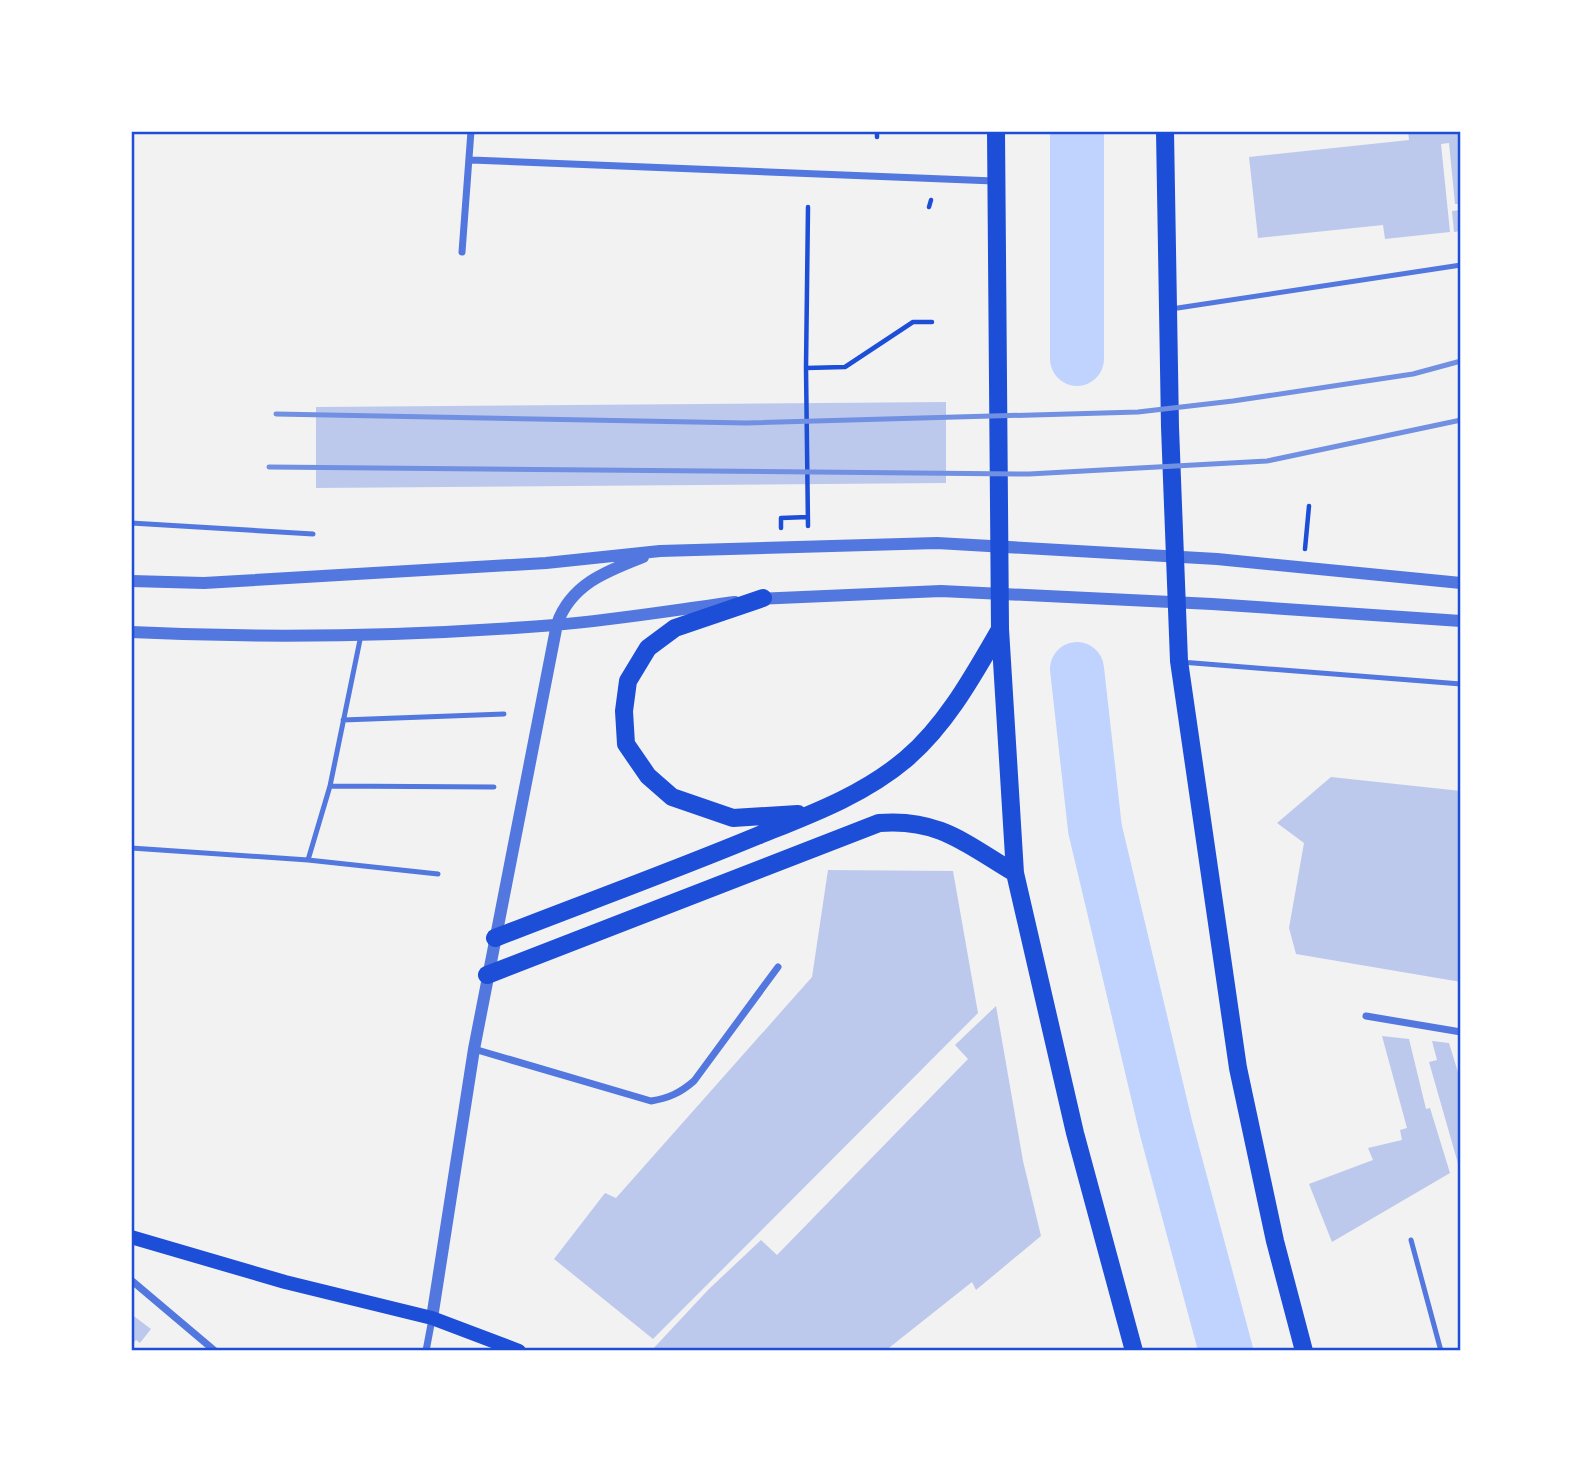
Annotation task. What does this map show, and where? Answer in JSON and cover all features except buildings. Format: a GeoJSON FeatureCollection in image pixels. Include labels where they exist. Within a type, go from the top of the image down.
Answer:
{"type":"FeatureCollection","features":[{"type":"Feature","properties":{"kind":"main road"},"geometry":{"type":"LineString","coordinates":[[996,131],[1000,629],[1015,873],[1075,1133],[1134,1351]]}},
{"type":"Feature","properties":{"kind":"main road"},"geometry":{"type":"LineString","coordinates":[[1165,131],[1179,661],[1238,1068],[1275,1241],[1304,1351]]}},
{"type":"Feature","properties":{"kind":"main road"},"geometry":{"type":"LineString","coordinates":[[763,598],[675,628],[648,648],[628,681],[624,710],[626,744],[648,776],[671,797],[733,818],[812,813]]}},
{"type":"Feature","properties":{"kind":"main road"},"geometry":{"type":"LineString","coordinates":[[495,938],[812,813],[862,790],[908,758],[949,710],[1000,629]]}},
{"type":"Feature","properties":{"kind":"main road"},"geometry":{"type":"LineString","coordinates":[[487,975],[879,823],[906,821],[934,826],[1015,873]]}},
{"type":"Feature","properties":{"kind":"main road"},"geometry":{"type":"LineString","coordinates":[[131,1237],[285,1282],[432,1318],[519,1351]]}},
{"type":"Feature","properties":{"kind":"street"},"geometry":{"type":"LineString","coordinates":[[462,252],[471,160],[471,131]]}},
{"type":"Feature","properties":{"kind":"street"},"geometry":{"type":"LineString","coordinates":[[471,160],[996,181]]}},
{"type":"Feature","properties":{"kind":"street"},"geometry":{"type":"LineString","coordinates":[[131,581],[204,583],[546,563],[660,551],[937,543],[1217,559],[1461,583]]}},
{"type":"Feature","properties":{"kind":"street"},"geometry":{"type":"LineString","coordinates":[[426,1351],[487,975],[557,624],[567,603],[585,585],[604,572],[660,551]]}},
{"type":"Feature","properties":{"kind":"street"},"geometry":{"type":"LineString","coordinates":[[131,632],[306,638],[557,624],[763,598],[941,591],[1212,604],[1461,621]]}},
{"type":"Feature","properties":{"kind":"street"},"geometry":{"type":"LineString","coordinates":[[474,1049],[651,1101],[667,1099],[694,1081],[778,967]]}},
{"type":"Feature","properties":{"kind":"street"},"geometry":{"type":"LineString","coordinates":[[1366,1016],[1461,1032]]}},
{"type":"Feature","properties":{"kind":"street"},"geometry":{"type":"LineString","coordinates":[[131,1280],[215,1351]]}},
{"type":"Feature","properties":{"kind":"lane"},"geometry":{"type":"LineString","coordinates":[[1168,309],[1461,265]]}},
{"type":"Feature","properties":{"kind":"lane"},"geometry":{"type":"LineString","coordinates":[[131,523],[313,534]]}},
{"type":"Feature","properties":{"kind":"lane"},"geometry":{"type":"LineString","coordinates":[[308,860],[330,786],[362,635]]}},
{"type":"Feature","properties":{"kind":"lane"},"geometry":{"type":"LineString","coordinates":[[1179,661],[1461,684]]}},
{"type":"Feature","properties":{"kind":"lane"},"geometry":{"type":"LineString","coordinates":[[343,720],[504,715]]}},
{"type":"Feature","properties":{"kind":"lane"},"geometry":{"type":"LineString","coordinates":[[330,786],[494,787]]}},
{"type":"Feature","properties":{"kind":"lane"},"geometry":{"type":"LineString","coordinates":[[131,848],[308,860],[438,874]]}},
{"type":"Feature","properties":{"kind":"lane"},"geometry":{"type":"LineString","coordinates":[[1411,1240],[1441,1351]]}},
{"type":"Feature","properties":{"kind":"path"},"geometry":{"type":"LineString","coordinates":[[929,207],[931,200]]}},
{"type":"Feature","properties":{"kind":"path"},"geometry":{"type":"LineString","coordinates":[[807,207],[808,526]]}},
{"type":"Feature","properties":{"kind":"path"},"geometry":{"type":"LineString","coordinates":[[806,368],[845,368],[913,322],[932,322]]}},
{"type":"Feature","properties":{"kind":"path"},"geometry":{"type":"LineString","coordinates":[[1303,567],[1310,506]]}},
{"type":"Feature","properties":{"kind":"waterway"},"geometry":{"type":"LineString","coordinates":[[1077,131],[1077,359]]}},
{"type":"Feature","properties":{"kind":"waterway"},"geometry":{"type":"LineString","coordinates":[[1077,669],[1095,829],[1166,1128],[1226,1351]]}},
{"type":"Feature","properties":{"kind":"railway"},"geometry":{"type":"LineString","coordinates":[[276,414],[746,423],[1138,412],[1233,401],[1413,374],[1461,361]]}},
{"type":"Feature","properties":{"kind":"railway"},"geometry":{"type":"LineString","coordinates":[[269,467],[1029,474],[1267,461],[1461,420]]}}]}
